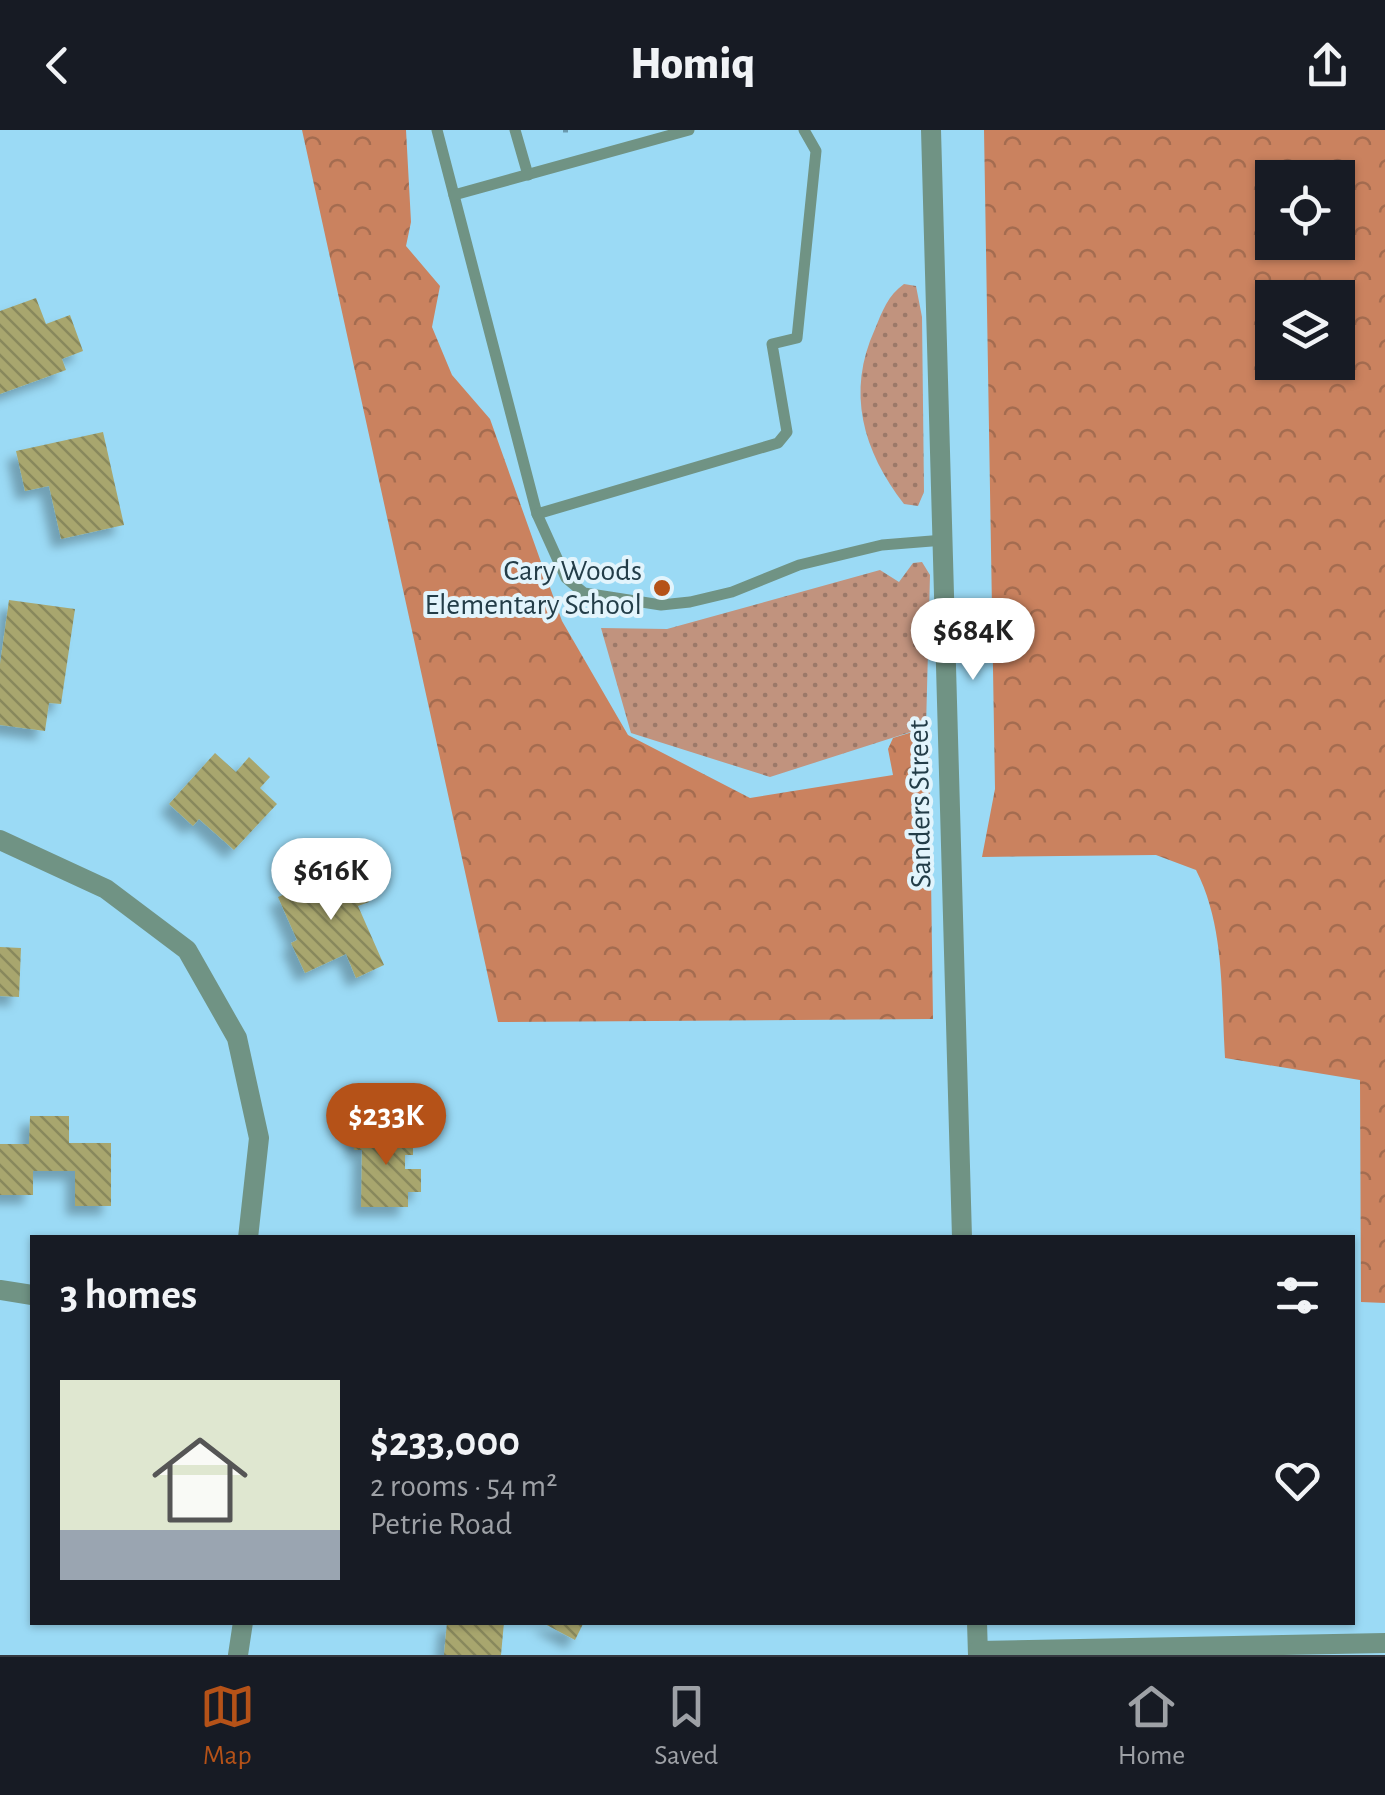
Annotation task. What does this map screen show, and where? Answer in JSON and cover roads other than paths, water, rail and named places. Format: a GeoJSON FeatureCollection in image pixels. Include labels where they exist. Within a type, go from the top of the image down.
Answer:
{"type":"FeatureCollection","features":[{"type":"Feature","properties":{"kind":"street","name":"Sanders Street"},"geometry":{"type":"LineString","coordinates":[[931,130],[962,1235]]}},
{"type":"Feature","properties":{"kind":"street"},"geometry":{"type":"LineString","coordinates":[[0,840],[106,889],[187,950],[237,1038],[259,1138],[248,1235]]}},
{"type":"Feature","properties":{"kind":"street"},"geometry":{"type":"LineString","coordinates":[[0,1290],[30,1295]]}},
{"type":"Feature","properties":{"kind":"street"},"geometry":{"type":"LineString","coordinates":[[238,1655],[242,1625]]}},
{"type":"Feature","properties":{"kind":"street"},"geometry":{"type":"LineString","coordinates":[[977,1625],[978,1653],[1385,1643]]}},
{"type":"Feature","properties":{"kind":"lane"},"geometry":{"type":"LineString","coordinates":[[437,130],[537,514],[566,578],[584,593],[661,605],[732,592],[799,565],[882,545],[944,540]]}},
{"type":"Feature","properties":{"kind":"lane"},"geometry":{"type":"LineString","coordinates":[[516,130],[528,175]]}},
{"type":"Feature","properties":{"kind":"lane"},"geometry":{"type":"LineString","coordinates":[[454,196],[689,130]]}},
{"type":"Feature","properties":{"kind":"lane"},"geometry":{"type":"LineString","coordinates":[[537,514],[778,442],[787,432],[772,344],[797,338],[816,151],[804,130]]}},
{"type":"Feature","properties":{"kind":"place","name":"Cary Woods Elementary School"},"geometry":{"type":"Point","coordinates":[662,588]}}]}
